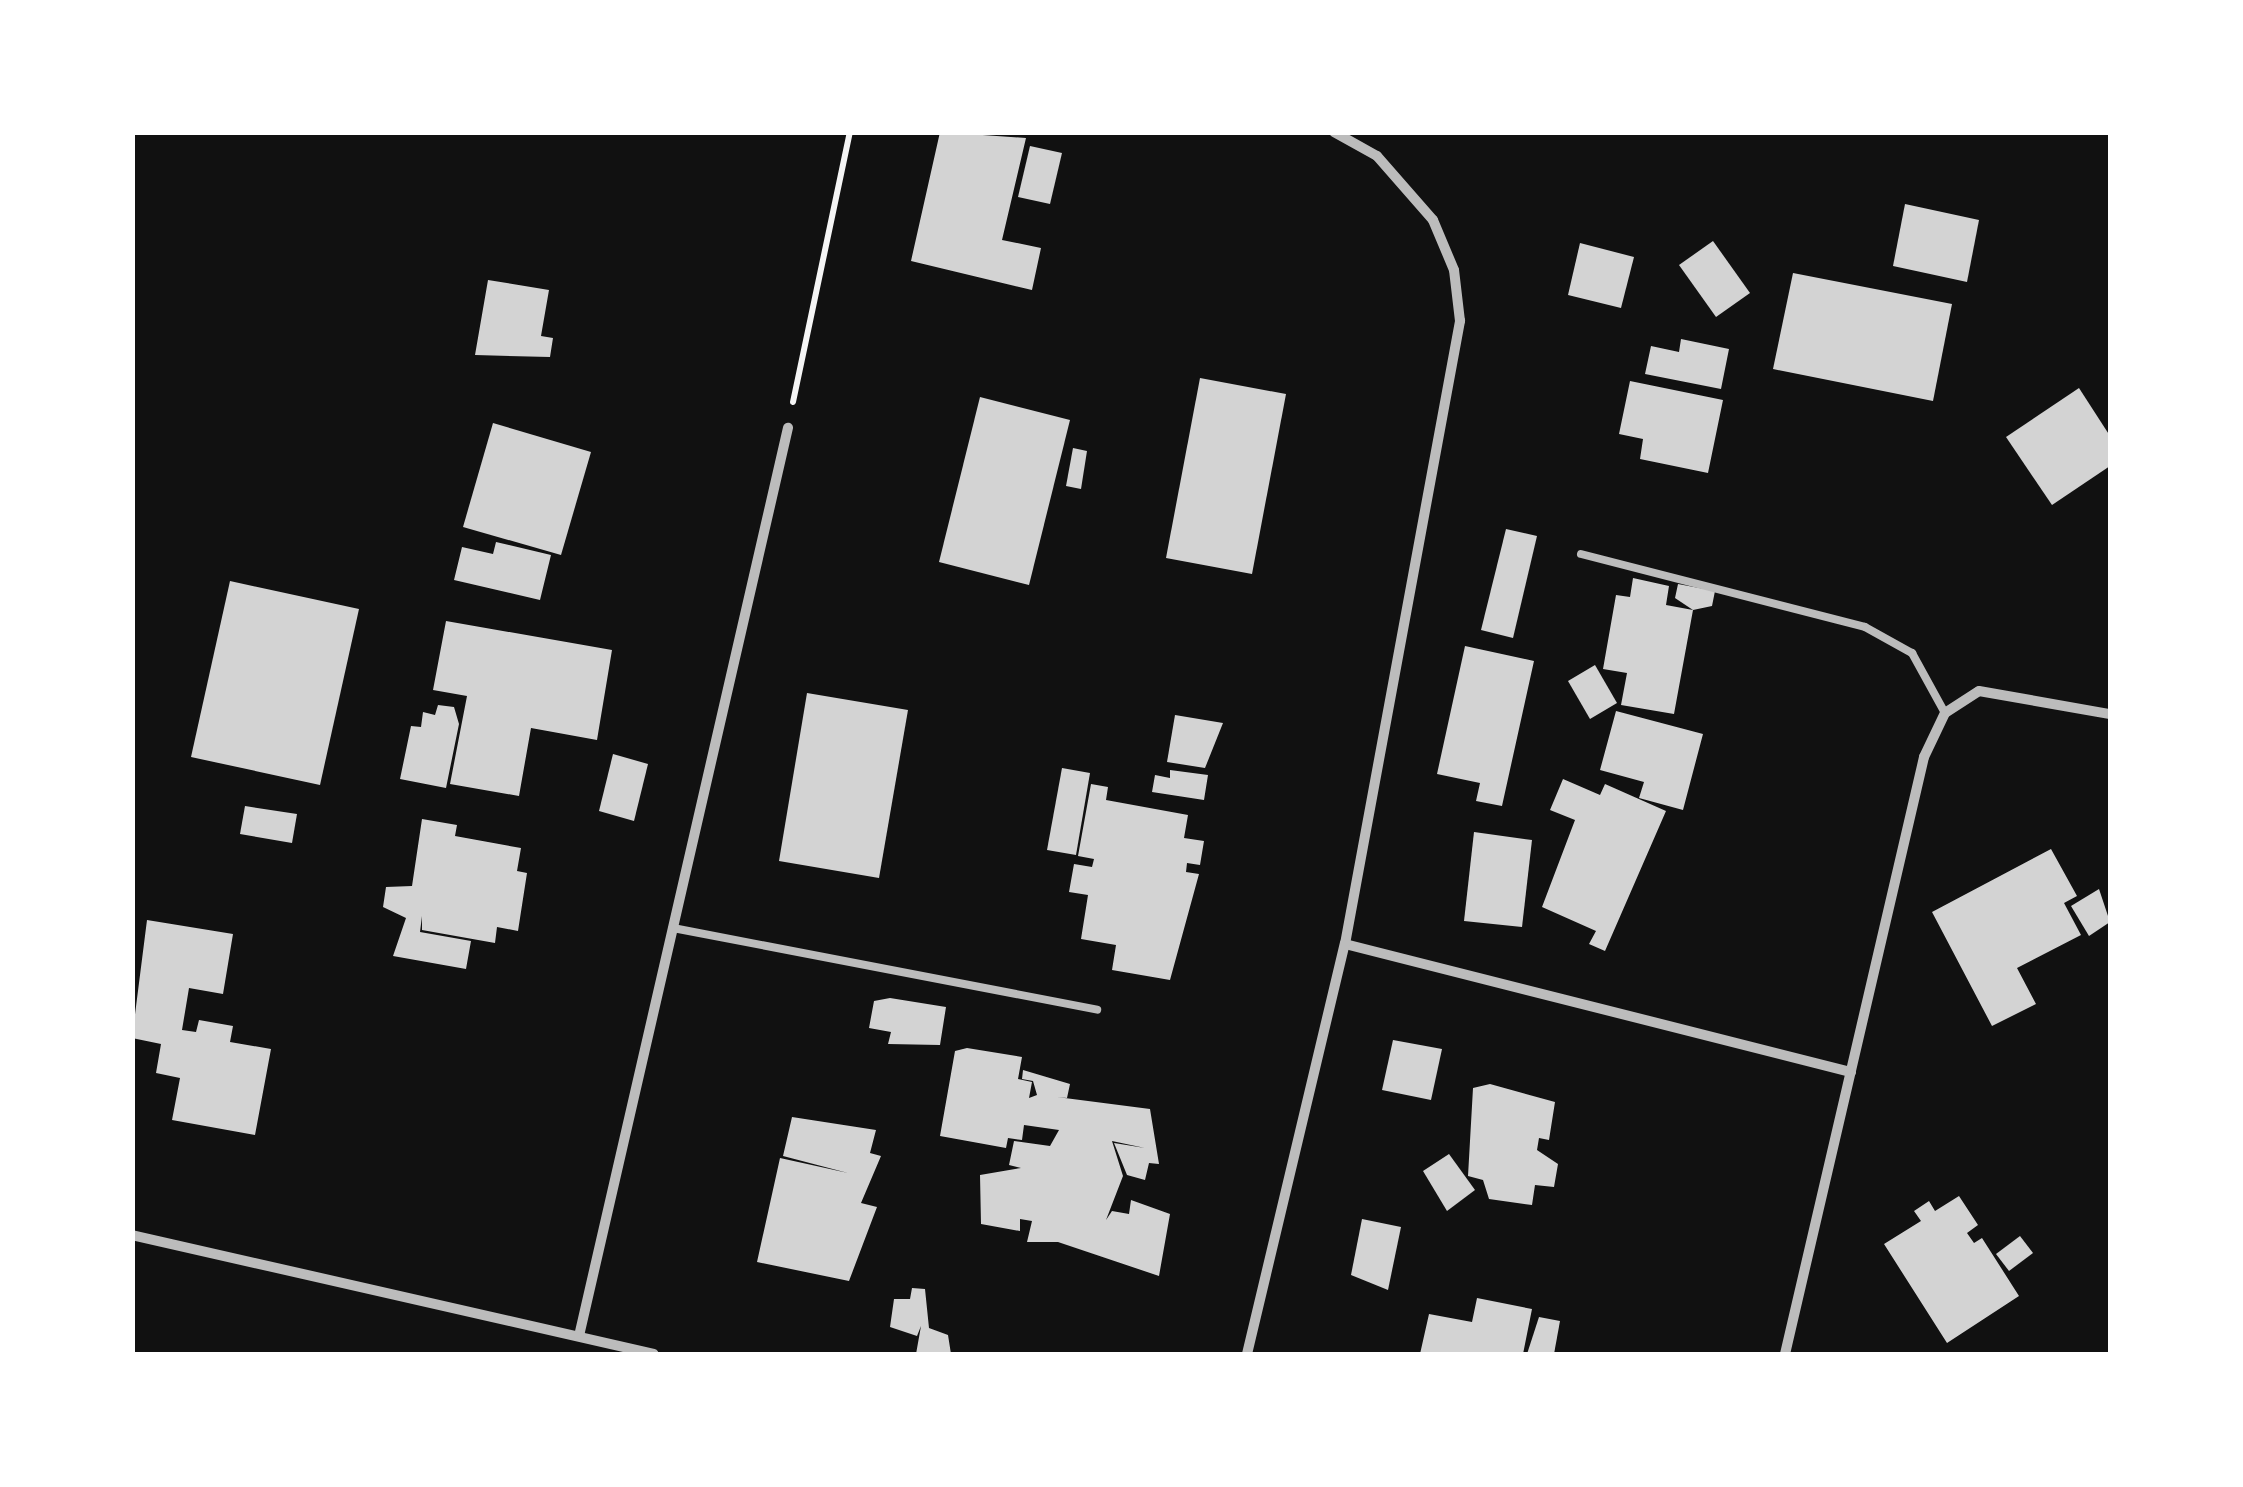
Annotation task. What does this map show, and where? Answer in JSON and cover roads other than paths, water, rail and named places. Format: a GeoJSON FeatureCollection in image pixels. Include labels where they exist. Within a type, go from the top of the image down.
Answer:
{"type":"FeatureCollection","features":[{"type":"Feature","properties":{"kind":"street"},"geometry":{"type":"LineString","coordinates":[[1246,1354],[1345,944],[1460,321],[1454,270],[1423,204],[1378,156],[1334,132]]}},
{"type":"Feature","properties":{"kind":"street"},"geometry":{"type":"LineString","coordinates":[[578,1336],[788,428]]}},
{"type":"Feature","properties":{"kind":"street"},"geometry":{"type":"LineString","coordinates":[[1785,1354],[1924,757],[1945,712],[1979,691],[2110,714]]}},
{"type":"Feature","properties":{"kind":"street"},"geometry":{"type":"LineString","coordinates":[[1345,944],[1851,1072]]}},
{"type":"Feature","properties":{"kind":"street"},"geometry":{"type":"LineString","coordinates":[[132,1235],[654,1354]]}},
{"type":"Feature","properties":{"kind":"lane"},"geometry":{"type":"LineString","coordinates":[[1581,554],[1865,627],[1912,653],[1945,712]]}},
{"type":"Feature","properties":{"kind":"lane"},"geometry":{"type":"LineString","coordinates":[[673,928],[1097,1010]]}}]}
